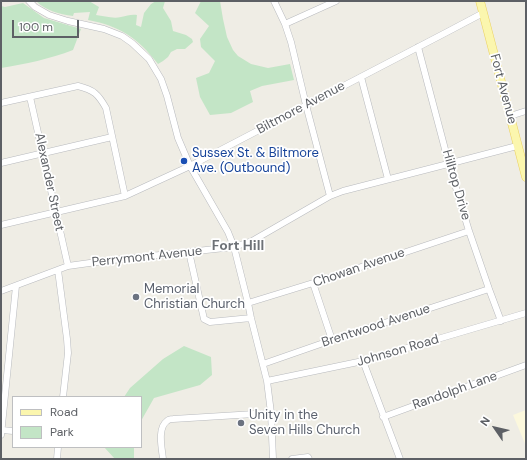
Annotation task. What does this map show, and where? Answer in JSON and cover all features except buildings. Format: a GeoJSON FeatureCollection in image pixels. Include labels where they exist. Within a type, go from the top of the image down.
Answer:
{"type":"FeatureCollection","features":[{"type":"Feature","properties":{"kind":"main road","name":"Fort Avenue"},"geometry":{"type":"LineString","coordinates":[[480,1],[526,177]]}},
{"type":"Feature","properties":{"kind":"street"},"geometry":{"type":"LineString","coordinates":[[29,1],[35,7],[49,15],[104,29],[122,36],[150,59],[161,79],[178,138],[190,166],[228,232],[234,247],[267,381],[271,413],[272,459]]}},
{"type":"Feature","properties":{"kind":"street"},"geometry":{"type":"LineString","coordinates":[[274,1],[285,24],[291,42],[330,196]]}},
{"type":"Feature","properties":{"kind":"street"},"geometry":{"type":"LineString","coordinates":[[285,24],[336,1]]}},
{"type":"Feature","properties":{"kind":"street","name":"Biltmore Avenue"},"geometry":{"type":"LineString","coordinates":[[1,225],[125,196],[190,166],[483,13]]}},
{"type":"Feature","properties":{"kind":"street","name":"Hilltop Drive"},"geometry":{"type":"LineString","coordinates":[[418,47],[449,164],[469,231],[501,321]]}},
{"type":"Feature","properties":{"kind":"street"},"geometry":{"type":"LineString","coordinates":[[361,76],[388,179]]}},
{"type":"Feature","properties":{"kind":"street"},"geometry":{"type":"LineString","coordinates":[[1,103],[78,86],[89,89],[100,97],[106,108],[125,196]]}},
{"type":"Feature","properties":{"kind":"street","name":"Alexander Street"},"geometry":{"type":"LineString","coordinates":[[30,97],[68,266]]}},
{"type":"Feature","properties":{"kind":"street"},"geometry":{"type":"LineString","coordinates":[[510,116],[526,111]]}},
{"type":"Feature","properties":{"kind":"street"},"geometry":{"type":"LineString","coordinates":[[1,163],[112,137]]}},
{"type":"Feature","properties":{"kind":"street","name":"Perrymont Avenue"},"geometry":{"type":"LineString","coordinates":[[1,291],[68,266],[234,247],[252,241],[330,196],[343,191],[517,146]]}},
{"type":"Feature","properties":{"kind":"street","name":"Chowan Avenue"},"geometry":{"type":"LineString","coordinates":[[248,303],[469,231]]}},
{"type":"Feature","properties":{"kind":"street"},"geometry":{"type":"LineString","coordinates":[[189,252],[204,319],[210,322],[251,318]]}},
{"type":"Feature","properties":{"kind":"street"},"geometry":{"type":"LineString","coordinates":[[58,270],[68,353],[63,396]]}},
{"type":"Feature","properties":{"kind":"street"},"geometry":{"type":"LineString","coordinates":[[313,283],[332,340]]}},
{"type":"Feature","properties":{"kind":"street"},"geometry":{"type":"LineString","coordinates":[[1,435],[16,286]]}},
{"type":"Feature","properties":{"kind":"street","name":"Brentwood Avenue"},"geometry":{"type":"LineString","coordinates":[[263,364],[489,289]]}},
{"type":"Feature","properties":{"kind":"street","name":"Johnson Road"},"geometry":{"type":"LineString","coordinates":[[267,381],[363,361],[526,313]]}},
{"type":"Feature","properties":{"kind":"street"},"geometry":{"type":"LineString","coordinates":[[363,361],[400,459]]}},
{"type":"Feature","properties":{"kind":"street","name":"Randolph Lane"},"geometry":{"type":"LineString","coordinates":[[384,417],[526,365]]}},
{"type":"Feature","properties":{"kind":"street"},"geometry":{"type":"LineString","coordinates":[[163,459],[161,431],[167,421],[173,419],[271,413]]}},
{"type":"Feature","properties":{"kind":"street"},"geometry":{"type":"LineString","coordinates":[[2,430],[12,431]]}},
{"type":"Feature","properties":{"kind":"street"},"geometry":{"type":"LineString","coordinates":[[57,459],[58,448]]}},
{"type":"Feature","properties":{"kind":"street"},"geometry":{"type":"LineString","coordinates":[[292,459],[308,457],[309,459]]}},
{"type":"Feature","properties":{"kind":"shaded area"},"geometry":{"type":"Polygon","coordinates":[[[526,410],[526,446],[513,415],[526,410]]]}},
{"type":"Feature","properties":{"kind":"green space"},"geometry":{"type":"Polygon","coordinates":[[[36,1],[89,1],[99,7],[96,15],[118,18],[137,15],[136,25],[141,27],[144,13],[151,4],[156,1],[165,1],[163,8],[171,21],[173,31],[186,35],[192,39],[193,42],[185,49],[177,49],[171,52],[168,57],[158,64],[136,40],[128,34],[110,26],[88,20],[90,12],[74,13],[73,16],[53,12],[36,1]]]}},
{"type":"Feature","properties":{"kind":"green space"},"geometry":{"type":"Polygon","coordinates":[[[201,1],[220,1],[227,37],[233,50],[238,56],[251,64],[268,68],[290,64],[294,80],[262,86],[250,91],[253,102],[231,113],[210,115],[200,97],[196,78],[209,73],[215,61],[201,47],[200,39],[209,26],[195,13],[201,1]]]}},
{"type":"Feature","properties":{"kind":"green space"},"geometry":{"type":"Polygon","coordinates":[[[23,3],[44,18],[81,29],[73,50],[37,61],[1,68],[1,6],[5,7],[23,3]]]}},
{"type":"Feature","properties":{"kind":"green space"},"geometry":{"type":"Polygon","coordinates":[[[184,346],[211,357],[212,375],[200,385],[154,398],[142,419],[142,396],[125,396],[130,388],[163,359],[184,346]]]}},
{"type":"Feature","properties":{"kind":"green space"},"geometry":{"type":"Polygon","coordinates":[[[105,448],[134,448],[134,459],[115,459],[105,448]]]}},
{"type":"Feature","properties":{"kind":"place","name":"Sussex St. & Biltmore Ave. (Outbound)"},"geometry":{"type":"Point","coordinates":[184,161]}},
{"type":"Feature","properties":{"kind":"place","name":"Memorial Christian Church"},"geometry":{"type":"Point","coordinates":[136,297]}},
{"type":"Feature","properties":{"kind":"place","name":"Unity in the Seven Hills Church"},"geometry":{"type":"Point","coordinates":[241,423]}},
{"type":"Feature","properties":{"kind":"district","name":"Fort Hill"},"geometry":{"type":"Point","coordinates":[238,246]}}]}
